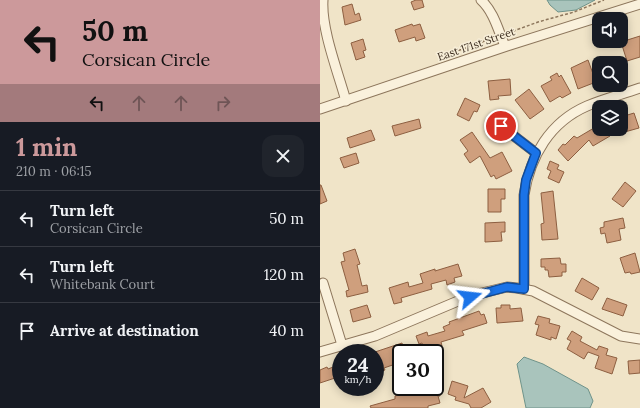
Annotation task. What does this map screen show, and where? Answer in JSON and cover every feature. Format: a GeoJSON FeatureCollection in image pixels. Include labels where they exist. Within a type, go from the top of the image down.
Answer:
{"type":"FeatureCollection","features":[{"type":"Feature","properties":{"kind":"street"},"geometry":{"type":"LineString","coordinates":[[323,0],[323,19],[346,101]]}},
{"type":"Feature","properties":{"kind":"street"},"geometry":{"type":"LineString","coordinates":[[481,0],[493,15],[505,46]]}},
{"type":"Feature","properties":{"kind":"street","name":"East 171st Street"},"geometry":{"type":"LineString","coordinates":[[320,109],[505,46],[640,4]]}},
{"type":"Feature","properties":{"kind":"street"},"geometry":{"type":"LineString","coordinates":[[524,289],[524,195],[526,180],[536,153],[556,126],[579,110],[640,88]]}},
{"type":"Feature","properties":{"kind":"street"},"geometry":{"type":"LineString","coordinates":[[501,126],[536,153]]}},
{"type":"Feature","properties":{"kind":"street"},"geometry":{"type":"LineString","coordinates":[[323,283],[342,344]]}},
{"type":"Feature","properties":{"kind":"street"},"geometry":{"type":"LineString","coordinates":[[346,344],[375,336],[436,309],[482,293],[507,287],[524,289],[540,294],[621,336],[640,340]]}},
{"type":"Feature","properties":{"kind":"street"},"geometry":{"type":"LineString","coordinates":[[320,352],[332,348]]}},
{"type":"Feature","properties":{"kind":"path"},"geometry":{"type":"LineString","coordinates":[[449,54],[538,22],[574,12],[604,0]]}},
{"type":"Feature","properties":{"kind":"water"},"geometry":{"type":"Polygon","coordinates":[[[547,0],[595,0],[576,10],[558,12],[547,0]]]}},
{"type":"Feature","properties":{"kind":"water"},"geometry":{"type":"Polygon","coordinates":[[[524,357],[543,364],[588,389],[593,401],[590,408],[526,408],[517,364],[524,357]]]}},
{"type":"Feature","properties":{"kind":"building"},"geometry":{"type":"Polygon","coordinates":[[[422,0],[424,7],[414,10],[411,2],[422,0]]]}},
{"type":"Feature","properties":{"kind":"building"},"geometry":{"type":"Polygon","coordinates":[[[352,4],[355,15],[359,13],[361,20],[345,25],[342,7],[352,4]]]}},
{"type":"Feature","properties":{"kind":"building"},"geometry":{"type":"Polygon","coordinates":[[[412,24],[413,26],[420,24],[425,38],[416,41],[415,37],[399,42],[395,30],[412,24]]]}},
{"type":"Feature","properties":{"kind":"building"},"geometry":{"type":"Polygon","coordinates":[[[640,36],[640,57],[628,61],[628,56],[625,56],[623,48],[628,48],[628,40],[640,36]]]}},
{"type":"Feature","properties":{"kind":"building"},"geometry":{"type":"Polygon","coordinates":[[[363,39],[366,50],[363,51],[365,57],[356,60],[351,43],[363,39]]]}},
{"type":"Feature","properties":{"kind":"building"},"geometry":{"type":"Polygon","coordinates":[[[588,60],[592,71],[592,84],[578,89],[571,68],[588,60]]]}},
{"type":"Feature","properties":{"kind":"building"},"geometry":{"type":"Polygon","coordinates":[[[557,73],[559,77],[561,75],[571,93],[562,98],[560,96],[550,102],[541,86],[552,80],[550,77],[557,73]]]}},
{"type":"Feature","properties":{"kind":"building"},"geometry":{"type":"Polygon","coordinates":[[[510,79],[511,95],[498,96],[499,99],[490,100],[488,81],[510,79]]]}},
{"type":"Feature","properties":{"kind":"building"},"geometry":{"type":"Polygon","coordinates":[[[529,89],[544,109],[530,119],[515,100],[529,89]]]}},
{"type":"Feature","properties":{"kind":"building"},"geometry":{"type":"Polygon","coordinates":[[[465,98],[480,105],[477,112],[474,111],[469,121],[457,115],[465,98]]]}},
{"type":"Feature","properties":{"kind":"building"},"geometry":{"type":"Polygon","coordinates":[[[634,113],[639,128],[628,131],[628,115],[634,113]]]}},
{"type":"Feature","properties":{"kind":"building"},"geometry":{"type":"Polygon","coordinates":[[[419,119],[421,128],[395,136],[392,126],[419,119]]]}},
{"type":"Feature","properties":{"kind":"building"},"geometry":{"type":"Polygon","coordinates":[[[592,129],[592,136],[610,136],[593,146],[589,140],[568,161],[558,150],[563,144],[565,145],[574,136],[577,138],[592,129]]]}},
{"type":"Feature","properties":{"kind":"building"},"geometry":{"type":"Polygon","coordinates":[[[371,130],[375,140],[350,148],[347,138],[371,130]]]}},
{"type":"Feature","properties":{"kind":"building"},"geometry":{"type":"Polygon","coordinates":[[[472,132],[490,158],[502,152],[512,171],[496,179],[494,175],[491,177],[480,156],[470,163],[464,154],[468,151],[460,140],[472,132]]]}},
{"type":"Feature","properties":{"kind":"building"},"geometry":{"type":"Polygon","coordinates":[[[356,153],[359,163],[344,168],[340,158],[356,153]]]}},
{"type":"Feature","properties":{"kind":"building"},"geometry":{"type":"Polygon","coordinates":[[[550,161],[559,165],[557,169],[564,172],[559,183],[548,178],[551,171],[547,169],[550,161]]]}},
{"type":"Feature","properties":{"kind":"building"},"geometry":{"type":"Polygon","coordinates":[[[625,182],[636,191],[623,207],[612,199],[625,182]]]}},
{"type":"Feature","properties":{"kind":"building"},"geometry":{"type":"Polygon","coordinates":[[[320,185],[327,201],[320,204],[320,185]]]}},
{"type":"Feature","properties":{"kind":"building"},"geometry":{"type":"Polygon","coordinates":[[[488,189],[505,189],[505,199],[501,199],[501,212],[488,212],[488,189]]]}},
{"type":"Feature","properties":{"kind":"building"},"geometry":{"type":"Polygon","coordinates":[[[553,191],[558,239],[542,240],[541,224],[544,223],[541,193],[553,191]]]}},
{"type":"Feature","properties":{"kind":"building"},"geometry":{"type":"Polygon","coordinates":[[[623,218],[625,228],[619,229],[621,240],[607,243],[605,233],[601,234],[600,228],[604,227],[604,222],[623,218]]]}},
{"type":"Feature","properties":{"kind":"building"},"geometry":{"type":"Polygon","coordinates":[[[505,222],[505,232],[501,232],[502,241],[485,242],[485,223],[505,222]]]}},
{"type":"Feature","properties":{"kind":"building"},"geometry":{"type":"Polygon","coordinates":[[[355,249],[360,264],[357,265],[362,286],[367,285],[368,292],[347,297],[346,291],[349,290],[341,262],[345,261],[343,253],[355,249]]]}},
{"type":"Feature","properties":{"kind":"building"},"geometry":{"type":"Polygon","coordinates":[[[635,253],[640,272],[631,274],[630,272],[625,273],[620,258],[635,253]]]}},
{"type":"Feature","properties":{"kind":"building"},"geometry":{"type":"Polygon","coordinates":[[[560,258],[561,264],[566,264],[566,272],[562,272],[562,276],[549,277],[548,270],[545,270],[545,267],[541,267],[541,259],[560,258]]]}},
{"type":"Feature","properties":{"kind":"building"},"geometry":{"type":"Polygon","coordinates":[[[458,264],[462,276],[454,278],[455,282],[447,285],[446,280],[431,284],[432,289],[401,298],[402,302],[394,304],[389,288],[408,282],[409,287],[423,283],[420,274],[458,264]]]}},
{"type":"Feature","properties":{"kind":"building"},"geometry":{"type":"Polygon","coordinates":[[[582,278],[599,288],[592,300],[575,291],[582,278]]]}},
{"type":"Feature","properties":{"kind":"building"},"geometry":{"type":"Polygon","coordinates":[[[607,298],[627,305],[623,316],[602,309],[607,298]]]}},
{"type":"Feature","properties":{"kind":"building"},"geometry":{"type":"Polygon","coordinates":[[[367,305],[371,317],[353,322],[350,310],[367,305]]]}},
{"type":"Feature","properties":{"kind":"building"},"geometry":{"type":"Polygon","coordinates":[[[501,305],[510,305],[510,309],[521,308],[523,321],[497,323],[496,308],[501,308],[501,305]]]}},
{"type":"Feature","properties":{"kind":"building"},"geometry":{"type":"Polygon","coordinates":[[[479,311],[481,315],[484,314],[487,323],[462,331],[464,335],[441,342],[442,344],[419,344],[416,336],[427,332],[428,336],[445,331],[443,327],[450,324],[449,322],[479,311]]]}},
{"type":"Feature","properties":{"kind":"building"},"geometry":{"type":"Polygon","coordinates":[[[538,316],[550,319],[549,323],[560,326],[556,339],[551,337],[551,340],[536,335],[539,325],[535,324],[538,316]]]}},
{"type":"Feature","properties":{"kind":"building"},"geometry":{"type":"Polygon","coordinates":[[[572,331],[582,337],[580,341],[597,350],[599,346],[608,349],[606,355],[617,358],[612,374],[595,368],[599,356],[588,352],[584,359],[567,349],[571,341],[567,339],[572,331]]]}},
{"type":"Feature","properties":{"kind":"building"},"geometry":{"type":"Polygon","coordinates":[[[392,346],[392,365],[384,368],[384,349],[392,346]]]}},
{"type":"Feature","properties":{"kind":"building"},"geometry":{"type":"Polygon","coordinates":[[[640,360],[640,373],[629,374],[628,361],[640,360]]]}},
{"type":"Feature","properties":{"kind":"building"},"geometry":{"type":"Polygon","coordinates":[[[327,367],[328,369],[332,367],[332,379],[320,383],[320,370],[327,367]]]}},
{"type":"Feature","properties":{"kind":"building"},"geometry":{"type":"Polygon","coordinates":[[[452,381],[468,386],[464,398],[483,388],[491,402],[481,408],[471,408],[469,404],[455,400],[456,397],[448,394],[452,381]]]}},
{"type":"Feature","properties":{"kind":"building"},"geometry":{"type":"Polygon","coordinates":[[[395,396],[438,396],[440,403],[428,406],[428,408],[371,408],[370,406],[395,399],[395,396]]]}},
{"type":"Feature","properties":{"kind":"route"},"geometry":{"type":"LineString","coordinates":[[470,297],[507,287],[524,289],[524,195],[526,180],[536,153],[501,126]]}}]}
